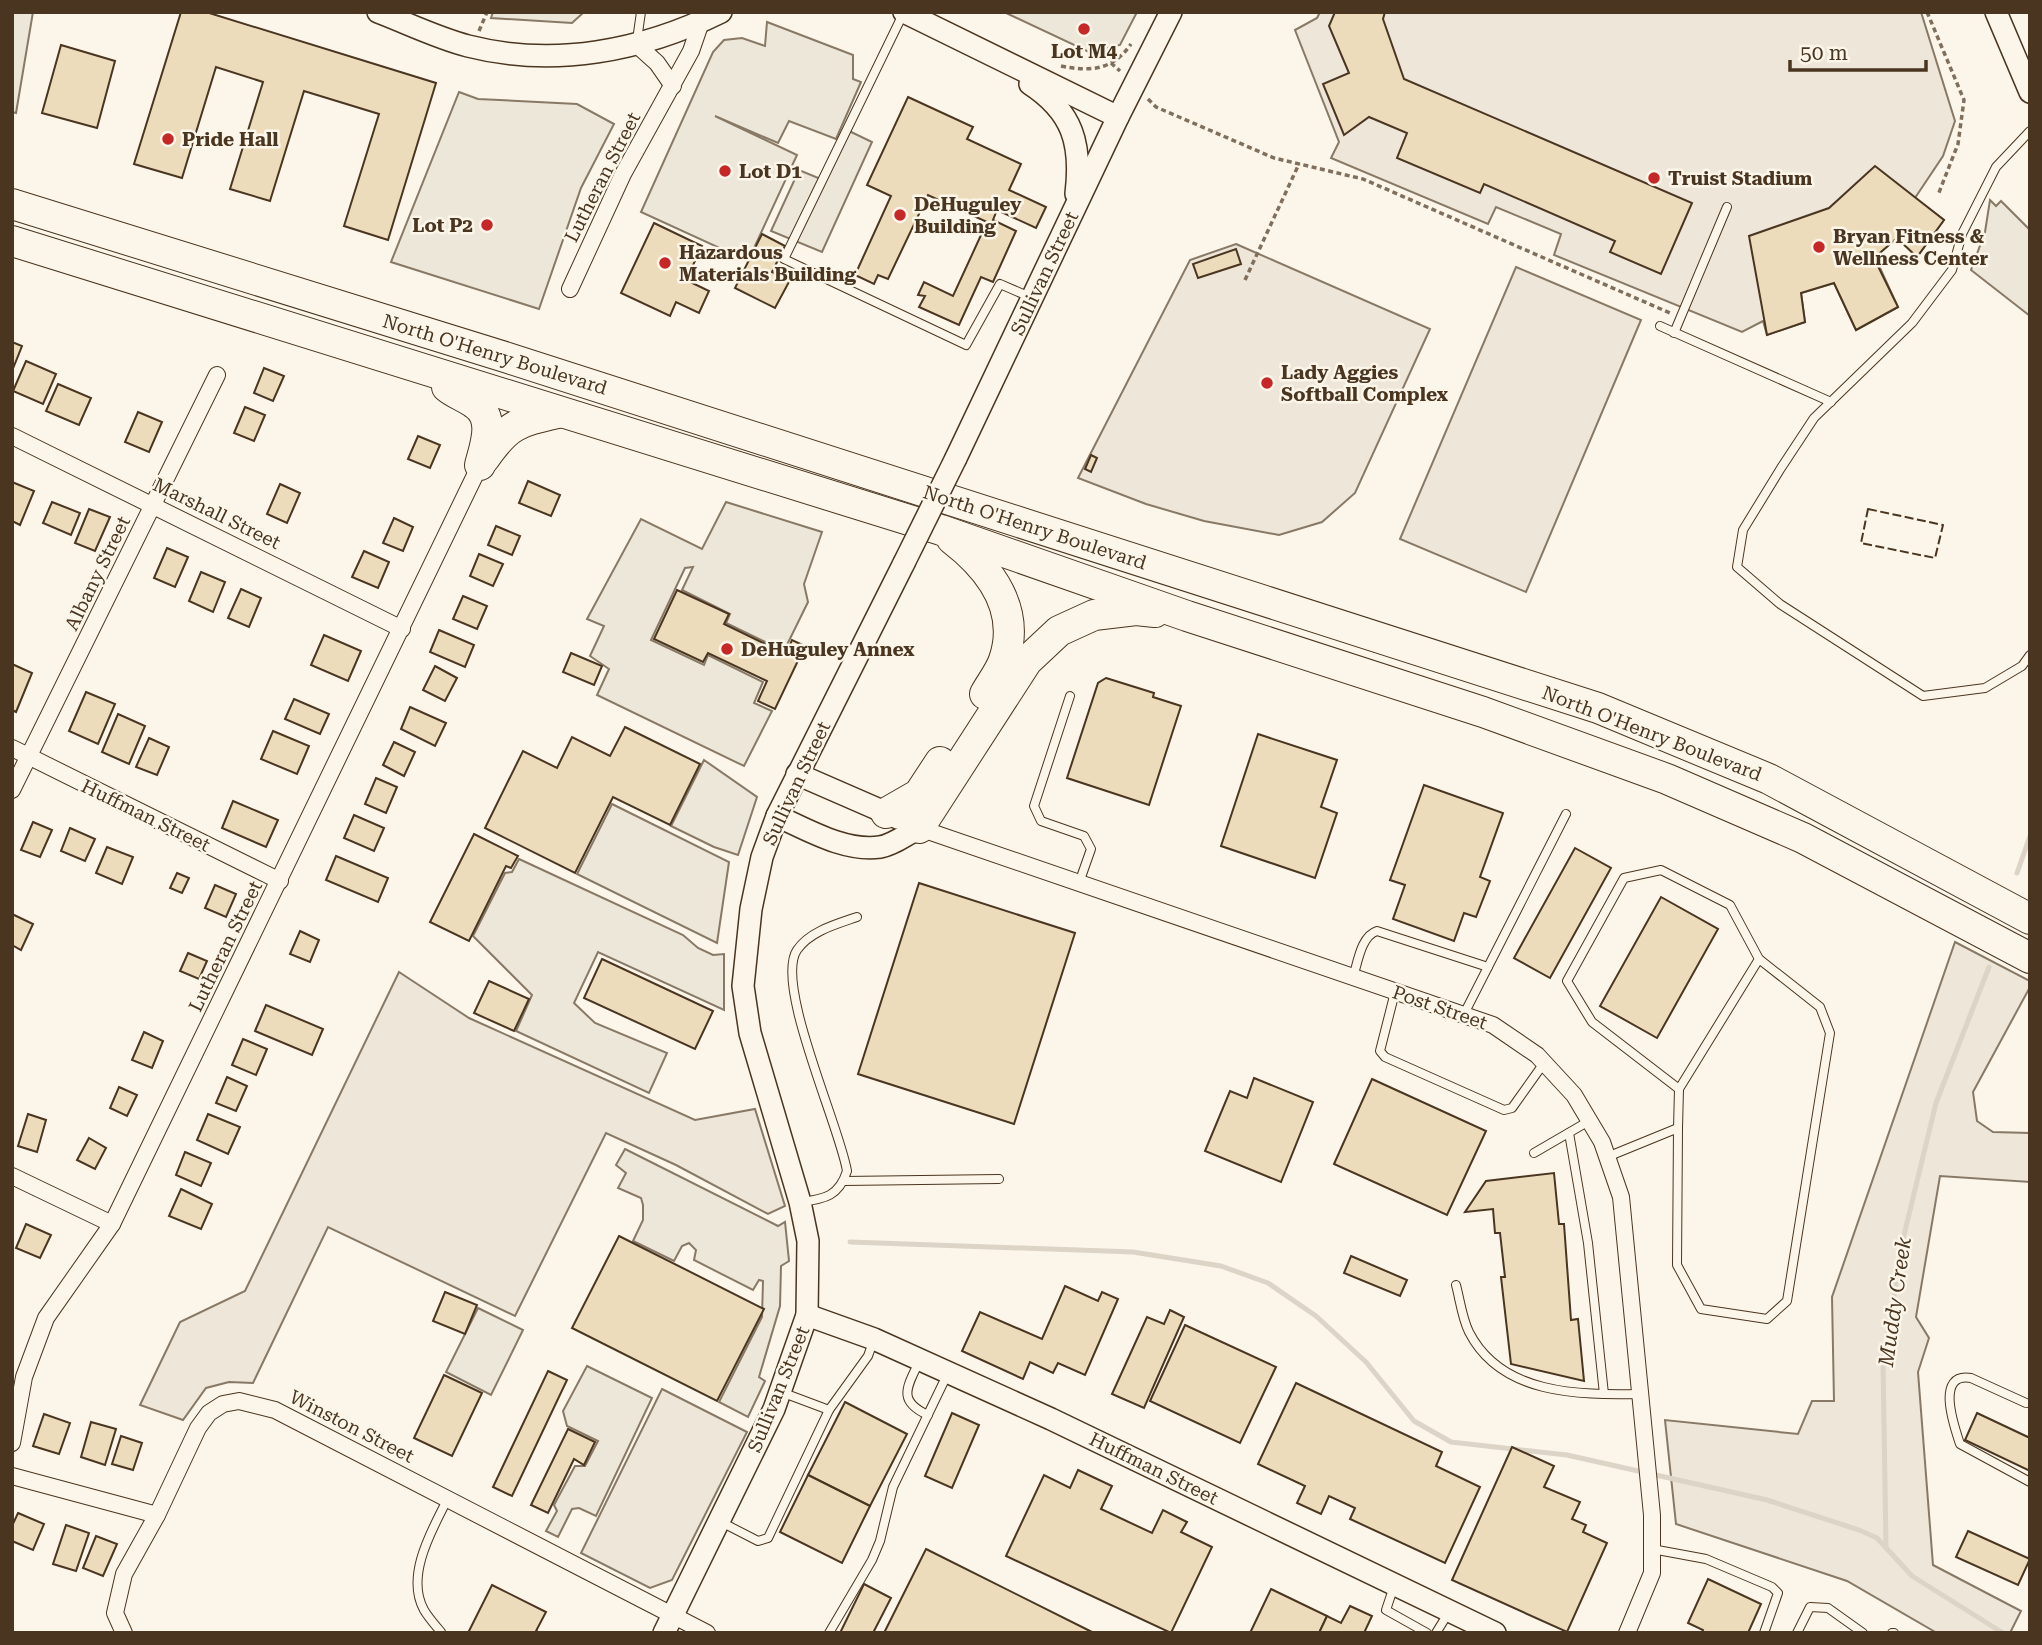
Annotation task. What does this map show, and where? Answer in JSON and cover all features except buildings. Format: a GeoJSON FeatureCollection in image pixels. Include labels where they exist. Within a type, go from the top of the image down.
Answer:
{"type":"FeatureCollection","features":[{"type":"Feature","properties":{"kind":"highway","name":"North O'Henry Boulevard"},"geometry":{"type":"LineString","coordinates":[[12,204],[534,366],[1598,708],[1769,779],[2030,919]]}},
{"type":"Feature","properties":{"kind":"highway","name":"North O'Henry Boulevard"},"geometry":{"type":"LineString","coordinates":[[12,242],[941,530],[1187,616],[1483,712],[1667,779],[1803,838],[2030,957]]}},
{"type":"Feature","properties":{"kind":"highway"},"geometry":{"type":"LineString","coordinates":[[428,371],[452,391],[478,405],[488,434],[480,466]]}},
{"type":"Feature","properties":{"kind":"highway"},"geometry":{"type":"LineString","coordinates":[[480,466],[501,435],[522,421],[558,413]]}},
{"type":"Feature","properties":{"kind":"highway"},"geometry":{"type":"LineString","coordinates":[[886,813],[919,794],[976,708],[1003,661],[1011,627],[999,588],[974,556],[941,530]]}},
{"type":"Feature","properties":{"kind":"highway"},"geometry":{"type":"LineString","coordinates":[[919,828],[1027,661],[1059,631],[1094,615],[1136,610],[1187,616]]}},
{"type":"Feature","properties":{"kind":"street"},"geometry":{"type":"LineString","coordinates":[[377,12],[467,46],[524,55],[569,57],[637,45],[696,17],[721,12]]}},
{"type":"Feature","properties":{"kind":"street"},"geometry":{"type":"LineString","coordinates":[[904,12],[1118,117]]}},
{"type":"Feature","properties":{"kind":"street","name":"Sullivan Street"},"geometry":{"type":"LineString","coordinates":[[669,1624],[781,1392],[807,1315],[810,1269],[800,1202],[750,1032],[743,986],[751,909],[762,857],[777,816],[797,774],[956,458],[1118,117],[1171,12]]}},
{"type":"Feature","properties":{"kind":"street"},"geometry":{"type":"LineString","coordinates":[[1996,12],[2030,92]]}},
{"type":"Feature","properties":{"kind":"street","name":"Lutheran Street"},"geometry":{"type":"LineString","coordinates":[[570,289],[623,174],[673,86],[696,17]]}},
{"type":"Feature","properties":{"kind":"street"},"geometry":{"type":"LineString","coordinates":[[637,45],[657,63],[673,86]]}},
{"type":"Feature","properties":{"kind":"street"},"geometry":{"type":"LineString","coordinates":[[989,53],[1064,112],[1076,142],[1078,179],[1074,209]]}},
{"type":"Feature","properties":{"kind":"street","name":"Albany Street"},"geometry":{"type":"LineString","coordinates":[[12,790],[218,375]]}},
{"type":"Feature","properties":{"kind":"street","name":"Marshall Street"},"geometry":{"type":"LineString","coordinates":[[12,436],[402,629]]}},
{"type":"Feature","properties":{"kind":"street","name":"Lutheran Street"},"geometry":{"type":"LineString","coordinates":[[12,1443],[24,1377],[46,1318],[112,1224],[480,466]]}},
{"type":"Feature","properties":{"kind":"street","name":"Huffman Street"},"geometry":{"type":"LineString","coordinates":[[12,748],[280,881]]}},
{"type":"Feature","properties":{"kind":"street","name":"Post Street"},"geometry":{"type":"LineString","coordinates":[[797,774],[919,828],[1493,1025],[1544,1063],[1574,1095],[1589,1121],[1607,1157],[1621,1197],[1652,1515],[1652,1573],[1628,1633]]}},
{"type":"Feature","properties":{"kind":"street"},"geometry":{"type":"LineString","coordinates":[[777,816],[835,841],[860,848],[882,847],[919,828]]}},
{"type":"Feature","properties":{"kind":"street"},"geometry":{"type":"LineString","coordinates":[[12,1176],[112,1224]]}},
{"type":"Feature","properties":{"kind":"street","name":"Huffman Street"},"geometry":{"type":"LineString","coordinates":[[807,1315],[874,1339],[948,1372],[1495,1633]]}},
{"type":"Feature","properties":{"kind":"street","name":"Winston Street"},"geometry":{"type":"LineString","coordinates":[[124,1633],[115,1613],[124,1574],[157,1515],[198,1428],[209,1413],[223,1404],[239,1401],[275,1410],[447,1500],[669,1624],[707,1633]]}},
{"type":"Feature","properties":{"kind":"street"},"geometry":{"type":"LineString","coordinates":[[12,1476],[157,1515]]}},
{"type":"Feature","properties":{"kind":"lane"},"geometry":{"type":"LineString","coordinates":[[637,45],[641,12]]}},
{"type":"Feature","properties":{"kind":"lane"},"geometry":{"type":"LineString","coordinates":[[904,12],[784,259],[966,345],[1000,284],[1032,298]]}},
{"type":"Feature","properties":{"kind":"lane"},"geometry":{"type":"LineString","coordinates":[[2030,131],[1996,167],[1962,234],[1952,270],[1912,323],[1814,418],[1743,530],[1737,568],[1780,604],[1923,696],[1985,688],[2022,666],[2030,654]]}},
{"type":"Feature","properties":{"kind":"lane"},"geometry":{"type":"LineString","coordinates":[[1674,333],[1727,206]]}},
{"type":"Feature","properties":{"kind":"lane"},"geometry":{"type":"LineString","coordinates":[[1660,327],[1831,402]]}},
{"type":"Feature","properties":{"kind":"lane"},"geometry":{"type":"LineString","coordinates":[[1070,696],[1034,806],[1041,821],[1084,836],[1091,849],[1079,883]]}},
{"type":"Feature","properties":{"kind":"lane"},"geometry":{"type":"LineString","coordinates":[[1464,1014],[1566,814]]}},
{"type":"Feature","properties":{"kind":"lane"},"geometry":{"type":"LineString","coordinates":[[1679,1089],[1592,1022],[1567,981],[1624,878],[1661,870],[1730,905],[1759,959],[1820,1007],[1830,1033],[1787,1301],[1767,1319],[1701,1309],[1677,1265],[1679,1089],[1759,959]]}},
{"type":"Feature","properties":{"kind":"lane"},"geometry":{"type":"LineString","coordinates":[[800,1202],[827,1198],[844,1181],[847,1171],[798,1011],[792,965],[799,948],[808,939],[825,929],[857,917]]}},
{"type":"Feature","properties":{"kind":"lane"},"geometry":{"type":"LineString","coordinates":[[1353,977],[1364,943],[1377,931],[1488,967]]}},
{"type":"Feature","properties":{"kind":"lane"},"geometry":{"type":"LineString","coordinates":[[1395,992],[1380,1051],[1385,1057],[1504,1110],[1512,1108],[1544,1063]]}},
{"type":"Feature","properties":{"kind":"lane"},"geometry":{"type":"LineString","coordinates":[[1534,1153],[1589,1121]]}},
{"type":"Feature","properties":{"kind":"lane"},"geometry":{"type":"LineString","coordinates":[[1607,1157],[1678,1128]]}},
{"type":"Feature","properties":{"kind":"lane"},"geometry":{"type":"LineString","coordinates":[[1569,1133],[1588,1243],[1604,1394]]}},
{"type":"Feature","properties":{"kind":"lane"},"geometry":{"type":"LineString","coordinates":[[844,1181],[999,1179]]}},
{"type":"Feature","properties":{"kind":"lane"},"geometry":{"type":"LineString","coordinates":[[1456,1285],[1468,1330],[1481,1351],[1507,1372],[1554,1391],[1639,1394]]}},
{"type":"Feature","properties":{"kind":"lane"},"geometry":{"type":"LineString","coordinates":[[721,1521],[758,1541],[768,1538],[829,1410],[867,1356],[874,1339]]}},
{"type":"Feature","properties":{"kind":"lane"},"geometry":{"type":"LineString","coordinates":[[920,1360],[906,1390],[908,1401],[928,1415]]}},
{"type":"Feature","properties":{"kind":"lane"},"geometry":{"type":"LineString","coordinates":[[829,1633],[872,1560],[880,1541],[892,1488],[948,1372]]}},
{"type":"Feature","properties":{"kind":"lane"},"geometry":{"type":"LineString","coordinates":[[2028,1403],[1963,1376],[1956,1380],[1950,1390],[1950,1412],[1960,1444],[1969,1452],[2030,1482]]}},
{"type":"Feature","properties":{"kind":"lane"},"geometry":{"type":"LineString","coordinates":[[781,1392],[829,1410]]}},
{"type":"Feature","properties":{"kind":"lane"},"geometry":{"type":"LineString","coordinates":[[441,1632],[423,1609],[417,1590],[419,1566],[447,1500]]}},
{"type":"Feature","properties":{"kind":"lane"},"geometry":{"type":"LineString","coordinates":[[1652,1549],[1706,1559],[1772,1587],[1778,1593],[1777,1604],[1764,1633]]}},
{"type":"Feature","properties":{"kind":"lane"},"geometry":{"type":"LineString","coordinates":[[1395,1584],[1386,1610],[1427,1633]]}},
{"type":"Feature","properties":{"kind":"lane"},"geometry":{"type":"LineString","coordinates":[[1797,1633],[1810,1606],[1828,1608],[1863,1633]]}},
{"type":"Feature","properties":{"kind":"lane"},"geometry":{"type":"LineString","coordinates":[[1436,1633],[1450,1611]]}},
{"type":"Feature","properties":{"kind":"path"},"geometry":{"type":"LineString","coordinates":[[1927,12],[1964,100],[1958,144],[1938,195]]}},
{"type":"Feature","properties":{"kind":"path"},"geometry":{"type":"LineString","coordinates":[[1054,64],[1077,69],[1101,68],[1122,58],[1133,42]]}},
{"type":"Feature","properties":{"kind":"path"},"geometry":{"type":"LineString","coordinates":[[1111,63],[1156,107],[1274,158],[1363,179],[1672,314]]}},
{"type":"Feature","properties":{"kind":"path"},"geometry":{"type":"LineString","coordinates":[[1245,280],[1299,164]]}},
{"type":"Feature","properties":{"kind":"shaded area"},"geometry":{"type":"Polygon","coordinates":[[[12,12],[33,12],[16,113],[12,112],[12,12]]]}},
{"type":"Feature","properties":{"kind":"shaded area"},"geometry":{"type":"Polygon","coordinates":[[[493,12],[584,12],[572,23],[491,18],[493,12]]]}},
{"type":"Feature","properties":{"kind":"shaded area","name":"Lot M4"},"geometry":{"type":"Polygon","coordinates":[[[1004,12],[1137,12],[1120,45],[1089,52],[1004,12]]]}},
{"type":"Feature","properties":{"kind":"shaded area","name":"Truist Stadium"},"geometry":{"type":"Polygon","coordinates":[[[1320,12],[1921,12],[1955,121],[1943,156],[1915,198],[1944,220],[1917,257],[1897,238],[1875,257],[1898,307],[1856,330],[1834,283],[1801,293],[1805,322],[1767,335],[1763,321],[1742,332],[1554,255],[1561,234],[1496,207],[1488,224],[1331,158],[1339,142],[1295,30],[1317,18],[1320,12]]]}},
{"type":"Feature","properties":{"kind":"shaded area"},"geometry":{"type":"Polygon","coordinates":[[[767,22],[853,55],[853,79],[861,82],[836,139],[789,121],[778,143],[715,116],[797,155],[748,261],[641,212],[713,52],[724,40],[742,38],[765,46],[767,22]]]}},
{"type":"Feature","properties":{"kind":"shaded area","name":"Lot P2"},"geometry":{"type":"Polygon","coordinates":[[[459,92],[478,99],[577,104],[614,124],[581,188],[539,309],[391,262],[459,92]]]}},
{"type":"Feature","properties":{"kind":"shaded area","name":"Lot D1"},"geometry":{"type":"Polygon","coordinates":[[[847,130],[872,142],[822,252],[771,231],[799,170],[823,180],[847,130]]]}},
{"type":"Feature","properties":{"kind":"shaded area"},"geometry":{"type":"Polygon","coordinates":[[[1990,200],[1996,206],[2001,201],[2030,230],[2030,316],[1971,270],[1985,232],[1990,200]]]}},
{"type":"Feature","properties":{"kind":"shaded area","name":"Lady Aggies Softball Complex"},"geometry":{"type":"Polygon","coordinates":[[[1236,244],[1430,329],[1355,493],[1322,522],[1279,535],[1204,521],[1146,504],[1078,478],[1190,260],[1236,244]]]}},
{"type":"Feature","properties":{"kind":"shaded area"},"geometry":{"type":"Polygon","coordinates":[[[1516,267],[1641,320],[1526,592],[1400,539],[1516,267]]]}},
{"type":"Feature","properties":{"kind":"shaded area"},"geometry":{"type":"Polygon","coordinates":[[[726,502],[822,532],[804,584],[808,602],[784,651],[726,623],[730,614],[682,590],[693,567],[685,568],[651,640],[704,665],[708,655],[763,682],[754,703],[772,711],[744,766],[597,695],[609,669],[590,656],[604,626],[587,619],[641,519],[702,549],[726,502]]]}},
{"type":"Feature","properties":{"kind":"shaded area"},"geometry":{"type":"Polygon","coordinates":[[[704,760],[757,797],[738,855],[714,847],[671,826],[704,760]]]}},
{"type":"Feature","properties":{"kind":"shaded area"},"geometry":{"type":"Polygon","coordinates":[[[612,804],[729,862],[717,943],[577,874],[612,804]]]}},
{"type":"Feature","properties":{"kind":"shaded area"},"geometry":{"type":"Polygon","coordinates":[[[519,859],[683,935],[698,948],[713,955],[724,954],[724,1010],[598,952],[574,1003],[595,1023],[667,1053],[649,1093],[516,1031],[532,995],[473,936],[505,873],[512,872],[519,859]]]}},
{"type":"Feature","properties":{"kind":"shaded area"},"geometry":{"type":"Polygon","coordinates":[[[1955,942],[2030,981],[2030,987],[1973,1092],[1977,1121],[1993,1132],[2030,1133],[2030,1182],[1940,1176],[1916,1317],[1929,1338],[1918,1372],[1933,1565],[2021,1611],[2010,1633],[1937,1633],[1847,1581],[1676,1524],[1665,1420],[1798,1434],[1812,1401],[1834,1401],[1832,1297],[1955,942]]]}},
{"type":"Feature","properties":{"kind":"shaded area"},"geometry":{"type":"Polygon","coordinates":[[[399,972],[469,1018],[695,1120],[755,1109],[785,1206],[768,1214],[676,1165],[606,1133],[515,1316],[328,1227],[253,1383],[229,1382],[206,1388],[183,1420],[140,1405],[180,1322],[245,1291],[399,972]]]}},
{"type":"Feature","properties":{"kind":"shaded area"},"geometry":{"type":"Polygon","coordinates":[[[625,1149],[778,1226],[785,1222],[789,1261],[781,1266],[780,1306],[759,1377],[765,1381],[748,1417],[719,1402],[762,1317],[763,1281],[759,1280],[753,1290],[694,1260],[696,1250],[689,1243],[682,1246],[674,1261],[633,1241],[643,1220],[643,1205],[641,1198],[618,1188],[626,1173],[616,1165],[625,1149]]]}},
{"type":"Feature","properties":{"kind":"shaded area"},"geometry":{"type":"Polygon","coordinates":[[[478,1308],[523,1330],[491,1395],[446,1372],[478,1308]]]}},
{"type":"Feature","properties":{"kind":"shaded area"},"geometry":{"type":"Polygon","coordinates":[[[587,1366],[652,1398],[596,1516],[579,1508],[572,1509],[558,1537],[546,1531],[557,1511],[554,1505],[575,1466],[585,1466],[598,1441],[567,1426],[563,1411],[587,1366]]]}},
{"type":"Feature","properties":{"kind":"shaded area"},"geometry":{"type":"Polygon","coordinates":[[[662,1389],[747,1432],[672,1580],[650,1588],[581,1553],[662,1389]]]}},
{"type":"Feature","properties":{"kind":"waterway","name":"Muddy Creek"},"geometry":{"type":"LineString","coordinates":[[2017,873],[2030,836]]}},
{"type":"Feature","properties":{"kind":"waterway","name":"Muddy Creek"},"geometry":{"type":"LineString","coordinates":[[1886,1547],[1883,1362],[1904,1235],[1936,1103],[1989,967]]}},
{"type":"Feature","properties":{"kind":"waterway"},"geometry":{"type":"LineString","coordinates":[[850,1242],[1133,1252],[1221,1266],[1268,1283],[1316,1316],[1366,1362],[1414,1421],[1451,1442],[1567,1455],[1767,1500],[1859,1530],[1877,1538],[1912,1576],[2003,1633]]}},
{"type":"Feature","properties":{"kind":"fence"},"geometry":{"type":"LineString","coordinates":[[1868,509],[1943,525],[1935,558],[1861,543],[1868,509]]}},
{"type":"Feature","properties":{"kind":"place","name":"Lot M4"},"geometry":{"type":"Point","coordinates":[1084,29]}},
{"type":"Feature","properties":{"kind":"place","name":"Pride Hall"},"geometry":{"type":"Point","coordinates":[168,139]}},
{"type":"Feature","properties":{"kind":"place","name":"Lot D1"},"geometry":{"type":"Point","coordinates":[725,171]}},
{"type":"Feature","properties":{"kind":"place","name":"Truist Stadium"},"geometry":{"type":"Point","coordinates":[1654,178]}},
{"type":"Feature","properties":{"kind":"place","name":"DeHuguley Building"},"geometry":{"type":"Point","coordinates":[900,215]}},
{"type":"Feature","properties":{"kind":"place","name":"Lot P2"},"geometry":{"type":"Point","coordinates":[487,225]}},
{"type":"Feature","properties":{"kind":"place","name":"Bryan Fitness & Wellness Center"},"geometry":{"type":"Point","coordinates":[1819,247]}},
{"type":"Feature","properties":{"kind":"place","name":"Hazardous Materials Building"},"geometry":{"type":"Point","coordinates":[665,263]}},
{"type":"Feature","properties":{"kind":"place","name":"Lady Aggies Softball Complex"},"geometry":{"type":"Point","coordinates":[1267,383]}},
{"type":"Feature","properties":{"kind":"place","name":"DeHuguley Annex"},"geometry":{"type":"Point","coordinates":[727,649]}}]}
